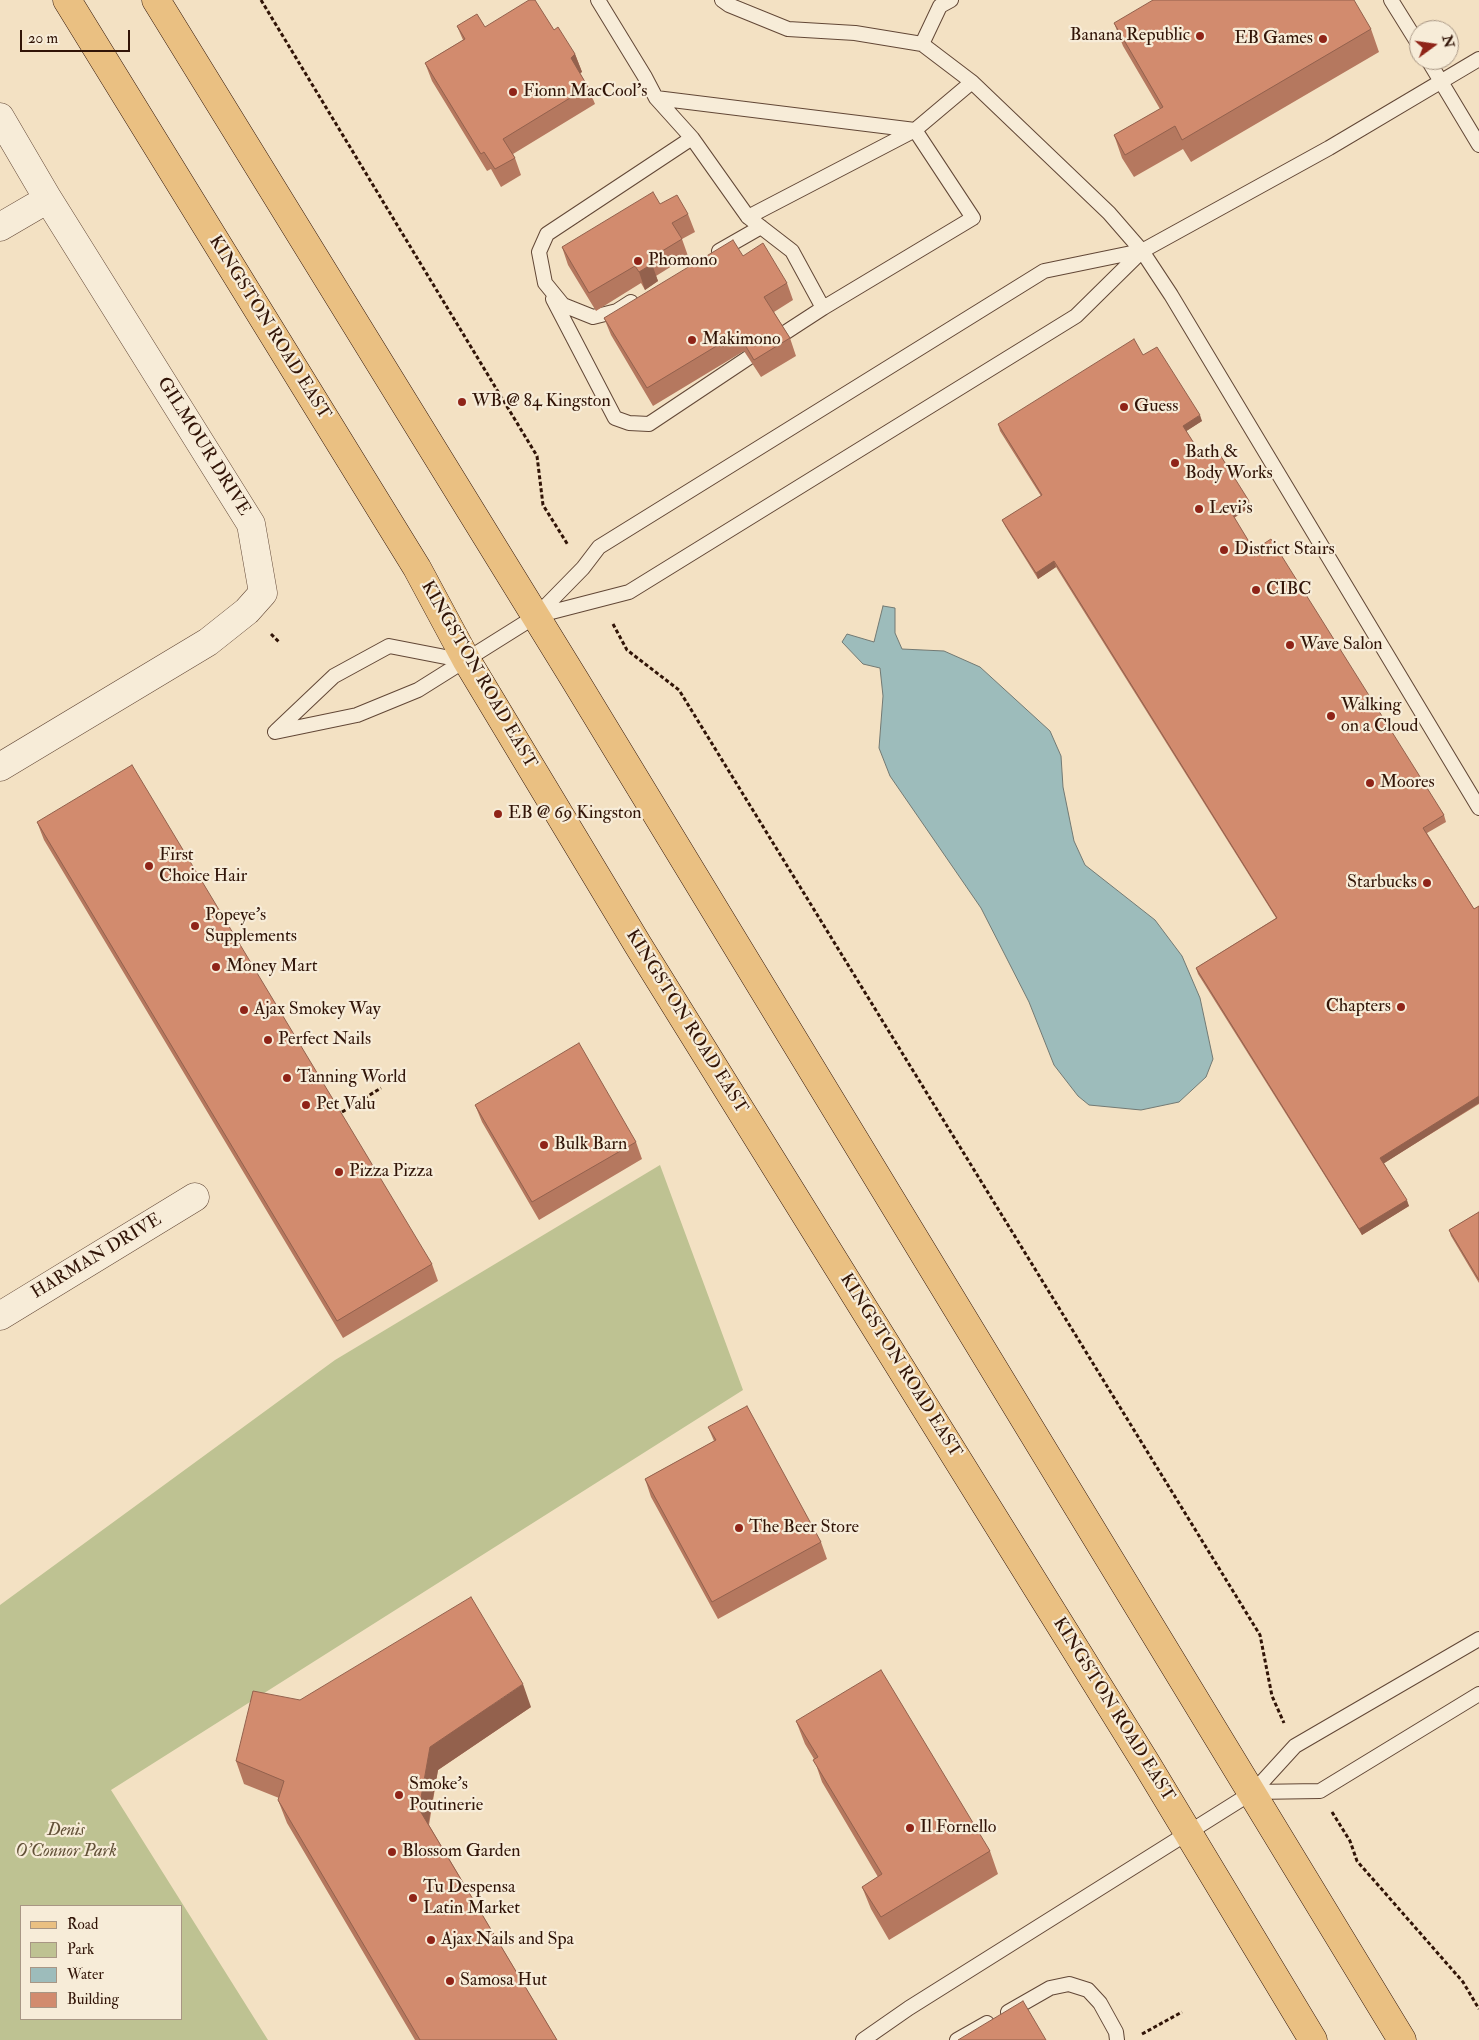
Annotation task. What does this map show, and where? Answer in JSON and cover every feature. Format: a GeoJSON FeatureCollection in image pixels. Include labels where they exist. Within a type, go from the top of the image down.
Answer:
{"type":"FeatureCollection","features":[{"type":"Feature","properties":{"kind":"main road","name":"KINGSTON ROAD EAST"},"geometry":{"type":"LineString","coordinates":[[67,0],[417,568],[467,661],[638,945],[1189,1833],[1313,2040]]}},
{"type":"Feature","properties":{"kind":"main road"},"geometry":{"type":"LineString","coordinates":[[156,0],[536,616],[1402,2040]]}},
{"type":"Feature","properties":{"kind":"street","name":"GILMOUR DRIVE"},"geometry":{"type":"LineString","coordinates":[[0,118],[48,199],[251,524],[263,593],[247,612],[208,642],[0,767]]}},
{"type":"Feature","properties":{"kind":"street"},"geometry":{"type":"LineString","coordinates":[[0,227],[48,199]]}},
{"type":"Feature","properties":{"kind":"street","name":"HARMAN DRIVE"},"geometry":{"type":"LineString","coordinates":[[0,1316],[195,1197]]}},
{"type":"Feature","properties":{"kind":"lane"},"geometry":{"type":"LineString","coordinates":[[598,0],[656,98],[692,138],[748,218],[792,251],[823,308]]}},
{"type":"Feature","properties":{"kind":"lane"},"geometry":{"type":"LineString","coordinates":[[722,0],[729,5],[788,29],[855,33],[922,44],[972,82],[1109,213],[1142,251],[1171,294],[1479,808]]}},
{"type":"Feature","properties":{"kind":"lane"},"geometry":{"type":"LineString","coordinates":[[922,44],[940,6],[951,0]]}},
{"type":"Feature","properties":{"kind":"lane"},"geometry":{"type":"LineString","coordinates":[[1391,0],[1409,30]]}},
{"type":"Feature","properties":{"kind":"lane"},"geometry":{"type":"LineString","coordinates":[[536,616],[629,592],[1076,316],[1142,251],[1329,148],[1479,59]]}},
{"type":"Feature","properties":{"kind":"lane"},"geometry":{"type":"LineString","coordinates":[[1435,70],[1479,145]]}},
{"type":"Feature","properties":{"kind":"lane"},"geometry":{"type":"LineString","coordinates":[[748,218],[915,130],[972,82]]}},
{"type":"Feature","properties":{"kind":"lane"},"geometry":{"type":"LineString","coordinates":[[656,98],[915,130],[973,218],[783,334]]}},
{"type":"Feature","properties":{"kind":"lane"},"geometry":{"type":"LineString","coordinates":[[692,138],[547,234],[539,252],[545,282],[615,418],[629,423],[649,424],[748,358]]}},
{"type":"Feature","properties":{"kind":"lane"},"geometry":{"type":"LineString","coordinates":[[710,256],[761,227]]}},
{"type":"Feature","properties":{"kind":"lane"},"geometry":{"type":"LineString","coordinates":[[467,661],[389,646],[334,676],[275,732],[357,715],[418,690],[467,661],[536,616],[583,568],[599,547],[1044,271],[1142,251]]}},
{"type":"Feature","properties":{"kind":"lane"},"geometry":{"type":"LineString","coordinates":[[545,282],[563,305],[593,317],[617,311],[642,296]]}},
{"type":"Feature","properties":{"kind":"lane"},"geometry":{"type":"LineString","coordinates":[[863,2040],[909,2008],[1252,1792],[1295,1746],[1479,1639]]}},
{"type":"Feature","properties":{"kind":"lane"},"geometry":{"type":"LineString","coordinates":[[1252,1792],[1320,1792],[1479,1694]]}},
{"type":"Feature","properties":{"kind":"lane"},"geometry":{"type":"LineString","coordinates":[[957,2040],[1050,1988],[1069,1984],[1088,1990],[1100,2003],[1116,2032],[1118,2040]]}},
{"type":"Feature","properties":{"kind":"path"},"geometry":{"type":"LineString","coordinates":[[261,0],[537,456],[543,505],[583,568]]}},
{"type":"Feature","properties":{"kind":"path"},"geometry":{"type":"LineString","coordinates":[[601,600],[627,650],[679,690],[1260,1635],[1272,1696],[1295,1746]]}},
{"type":"Feature","properties":{"kind":"path"},"geometry":{"type":"LineString","coordinates":[[342,1112],[381,1088]]}},
{"type":"Feature","properties":{"kind":"path"},"geometry":{"type":"LineString","coordinates":[[1320,1792],[1350,1841],[1357,1861],[1462,1982],[1479,2009]]}},
{"type":"Feature","properties":{"kind":"path"},"geometry":{"type":"LineString","coordinates":[[1140,2035],[1182,2012]]}},
{"type":"Feature","properties":{"kind":"green space","name":"Denis O'Connor Park"},"geometry":{"type":"Polygon","coordinates":[[[660,1165],[743,1390],[111,1790],[268,2040],[0,2040],[0,1605],[335,1360],[660,1165]]]}},
{"type":"Feature","properties":{"kind":"water"},"geometry":{"type":"Polygon","coordinates":[[[883,606],[895,608],[895,633],[902,649],[944,651],[980,667],[1050,731],[1061,756],[1063,787],[1074,841],[1085,865],[1155,920],[1182,956],[1200,998],[1213,1059],[1206,1077],[1179,1102],[1141,1110],[1089,1105],[1078,1096],[1054,1065],[1029,1002],[981,908],[890,776],[879,748],[883,696],[880,668],[863,664],[842,642],[847,634],[874,642],[883,606]]]}},
{"type":"Feature","properties":{"kind":"building","name":"Fionn MacCool's"},"geometry":{"type":"Polygon","coordinates":[[[529,0],[535,0],[554,30],[558,27],[575,54],[571,58],[588,87],[503,139],[515,158],[495,169],[484,152],[481,154],[425,63],[465,39],[457,26],[477,14],[485,27],[529,0]]]}},
{"type":"Feature","properties":{"kind":"building"},"geometry":{"type":"Polygon","coordinates":[[[1153,0],[1354,0],[1371,29],[1182,140],[1175,126],[1125,155],[1114,135],[1163,107],[1114,23],[1153,0]]]}},
{"type":"Feature","properties":{"kind":"building"},"geometry":{"type":"Polygon","coordinates":[[[653,192],[660,204],[677,195],[688,214],[672,223],[682,239],[649,259],[652,264],[639,272],[635,266],[589,293],[562,247],[653,192]]]}},
{"type":"Feature","properties":{"kind":"building"},"geometry":{"type":"Polygon","coordinates":[[[733,240],[743,256],[763,243],[787,283],[764,297],[790,338],[754,360],[738,333],[647,388],[604,318],[733,240]]]}},
{"type":"Feature","properties":{"kind":"building"},"geometry":{"type":"Polygon","coordinates":[[[1134,339],[1143,355],[1157,347],[1200,415],[1183,426],[1204,459],[1217,450],[1249,501],[1231,512],[1254,550],[1271,539],[1444,815],[1423,828],[1474,909],[1479,906],[1479,1096],[1380,1158],[1407,1200],[1359,1229],[1196,968],[1277,918],[1054,561],[1036,573],[1002,520],[1042,495],[998,424],[1134,339]]]}},
{"type":"Feature","properties":{"kind":"building"},"geometry":{"type":"Polygon","coordinates":[[[132,765],[432,1264],[337,1321],[37,822],[132,765]]]}},
{"type":"Feature","properties":{"kind":"building"},"geometry":{"type":"Polygon","coordinates":[[[579,1043],[636,1142],[532,1202],[475,1105],[579,1043]]]}},
{"type":"Feature","properties":{"kind":"building"},"geometry":{"type":"Polygon","coordinates":[[[1479,1212],[1479,1280],[1449,1230],[1479,1212]]]}},
{"type":"Feature","properties":{"kind":"building","name":"The Beer Store"},"geometry":{"type":"Polygon","coordinates":[[[747,1406],[821,1542],[712,1602],[645,1479],[716,1440],[708,1427],[747,1406]]]}},
{"type":"Feature","properties":{"kind":"building"},"geometry":{"type":"Polygon","coordinates":[[[471,1597],[523,1684],[430,1747],[419,1809],[557,2040],[420,2040],[278,1800],[284,1781],[236,1761],[253,1691],[300,1700],[471,1597]]]}},
{"type":"Feature","properties":{"kind":"building","name":"Il Fornello"},"geometry":{"type":"Polygon","coordinates":[[[881,1670],[990,1851],[881,1917],[862,1887],[882,1874],[813,1760],[818,1757],[796,1721],[881,1670]]]}},
{"type":"Feature","properties":{"kind":"building"},"geometry":{"type":"Polygon","coordinates":[[[1023,2001],[1046,2040],[958,2040],[1023,2001]]]}},
{"type":"Feature","properties":{"kind":"place","name":"Banana Republic"},"geometry":{"type":"Point","coordinates":[1200,36]}},
{"type":"Feature","properties":{"kind":"place","name":"EB Games"},"geometry":{"type":"Point","coordinates":[1323,39]}},
{"type":"Feature","properties":{"kind":"place","name":"Fionn MacCool's"},"geometry":{"type":"Point","coordinates":[513,92]}},
{"type":"Feature","properties":{"kind":"place","name":"Phomono"},"geometry":{"type":"Point","coordinates":[638,261]}},
{"type":"Feature","properties":{"kind":"place","name":"Makimono"},"geometry":{"type":"Point","coordinates":[692,340]}},
{"type":"Feature","properties":{"kind":"place","name":"WB @ 84 Kingston"},"geometry":{"type":"Point","coordinates":[462,402]}},
{"type":"Feature","properties":{"kind":"place","name":"Guess"},"geometry":{"type":"Point","coordinates":[1124,407]}},
{"type":"Feature","properties":{"kind":"place","name":"Bath & Body Works"},"geometry":{"type":"Point","coordinates":[1175,463]}},
{"type":"Feature","properties":{"kind":"place","name":"Levi's"},"geometry":{"type":"Point","coordinates":[1199,509]}},
{"type":"Feature","properties":{"kind":"place","name":"District Stairs"},"geometry":{"type":"Point","coordinates":[1224,550]}},
{"type":"Feature","properties":{"kind":"place","name":"CIBC"},"geometry":{"type":"Point","coordinates":[1256,590]}},
{"type":"Feature","properties":{"kind":"place","name":"Wave Salon"},"geometry":{"type":"Point","coordinates":[1290,645]}},
{"type":"Feature","properties":{"kind":"place","name":"Walking on a Cloud"},"geometry":{"type":"Point","coordinates":[1331,716]}},
{"type":"Feature","properties":{"kind":"place","name":"Moores"},"geometry":{"type":"Point","coordinates":[1370,783]}},
{"type":"Feature","properties":{"kind":"place","name":"EB @ 69 Kingston"},"geometry":{"type":"Point","coordinates":[498,814]}},
{"type":"Feature","properties":{"kind":"place","name":"First Choice Hair"},"geometry":{"type":"Point","coordinates":[149,866]}},
{"type":"Feature","properties":{"kind":"place","name":"Starbucks"},"geometry":{"type":"Point","coordinates":[1427,883]}},
{"type":"Feature","properties":{"kind":"place","name":"Popeye's Supplements"},"geometry":{"type":"Point","coordinates":[195,926]}},
{"type":"Feature","properties":{"kind":"place","name":"Money Mart"},"geometry":{"type":"Point","coordinates":[216,967]}},
{"type":"Feature","properties":{"kind":"place","name":"Chapters"},"geometry":{"type":"Point","coordinates":[1401,1007]}},
{"type":"Feature","properties":{"kind":"place","name":"Ajax Smokey Way"},"geometry":{"type":"Point","coordinates":[244,1010]}},
{"type":"Feature","properties":{"kind":"place","name":"Perfect Nails"},"geometry":{"type":"Point","coordinates":[268,1040]}},
{"type":"Feature","properties":{"kind":"place","name":"Tanning World"},"geometry":{"type":"Point","coordinates":[287,1078]}},
{"type":"Feature","properties":{"kind":"place","name":"Pet Valu"},"geometry":{"type":"Point","coordinates":[306,1105]}},
{"type":"Feature","properties":{"kind":"place","name":"Bulk Barn"},"geometry":{"type":"Point","coordinates":[544,1145]}},
{"type":"Feature","properties":{"kind":"place","name":"Pizza Pizza"},"geometry":{"type":"Point","coordinates":[339,1172]}},
{"type":"Feature","properties":{"kind":"place","name":"The Beer Store"},"geometry":{"type":"Point","coordinates":[739,1528]}},
{"type":"Feature","properties":{"kind":"place","name":"Smoke's Poutinerie"},"geometry":{"type":"Point","coordinates":[399,1795]}},
{"type":"Feature","properties":{"kind":"place","name":"Il Fornello"},"geometry":{"type":"Point","coordinates":[910,1828]}},
{"type":"Feature","properties":{"kind":"place","name":"Blossom Garden"},"geometry":{"type":"Point","coordinates":[392,1852]}},
{"type":"Feature","properties":{"kind":"place","name":"Tu Despensa Latin Market"},"geometry":{"type":"Point","coordinates":[413,1898]}},
{"type":"Feature","properties":{"kind":"place","name":"Ajax Nails and Spa"},"geometry":{"type":"Point","coordinates":[431,1940]}},
{"type":"Feature","properties":{"kind":"place","name":"Samosa Hut"},"geometry":{"type":"Point","coordinates":[450,1981]}}]}
